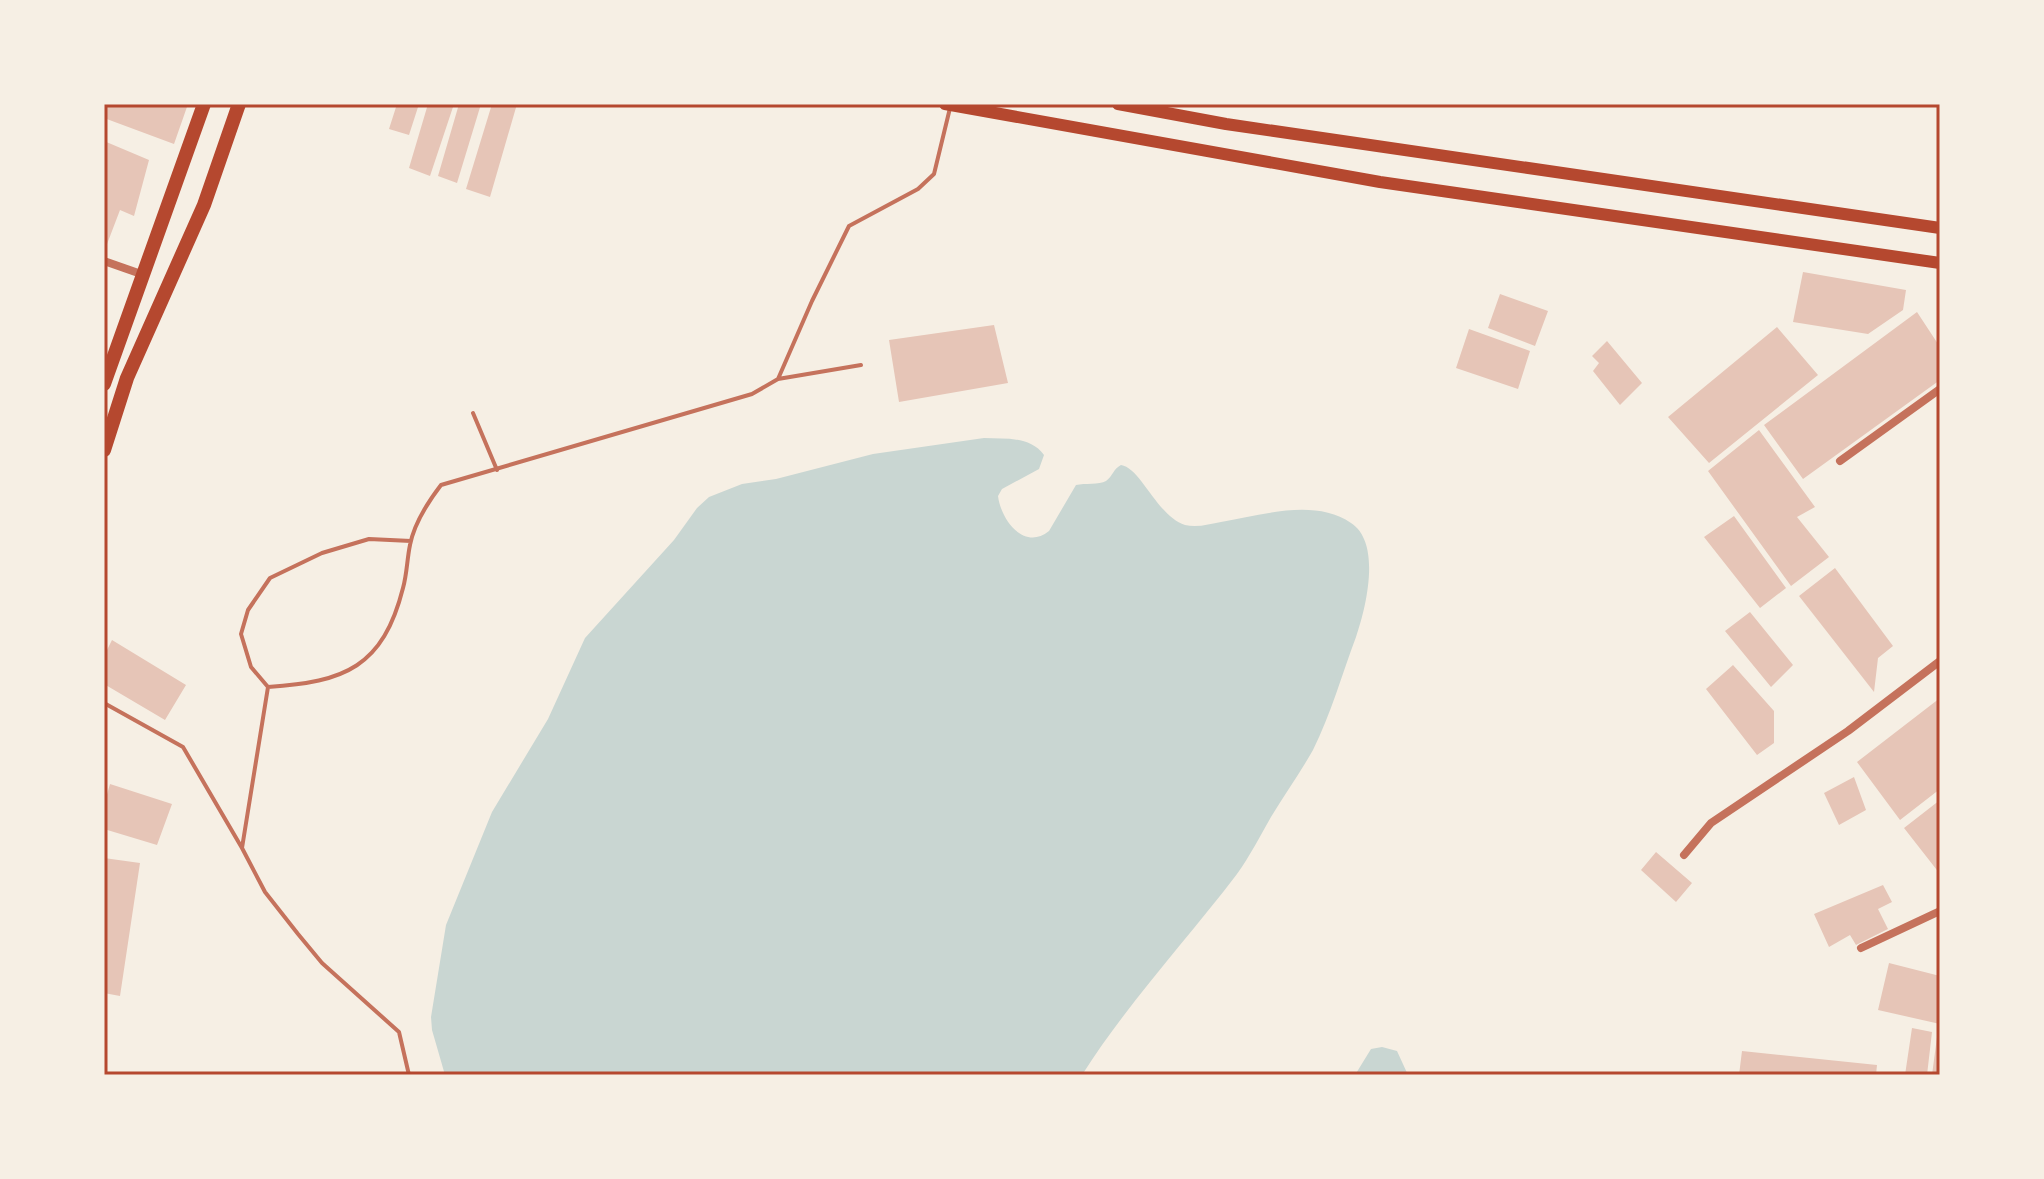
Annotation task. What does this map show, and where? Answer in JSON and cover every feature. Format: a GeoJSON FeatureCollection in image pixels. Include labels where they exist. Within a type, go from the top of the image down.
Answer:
{"type":"FeatureCollection","features":[{"type":"Feature","properties":{"kind":"highway"},"geometry":{"type":"LineString","coordinates":[[104,384],[204,104]]}},
{"type":"Feature","properties":{"kind":"highway"},"geometry":{"type":"LineString","coordinates":[[104,450],[127,378],[204,205],[239,104]]}},
{"type":"Feature","properties":{"kind":"main road"},"geometry":{"type":"LineString","coordinates":[[1118,104],[1226,124],[1938,229]]}},
{"type":"Feature","properties":{"kind":"main road"},"geometry":{"type":"LineString","coordinates":[[948,105],[1380,182],[1940,263]]}},
{"type":"Feature","properties":{"kind":"street"},"geometry":{"type":"LineString","coordinates":[[104,261],[144,275]]}},
{"type":"Feature","properties":{"kind":"street"},"geometry":{"type":"LineString","coordinates":[[1840,461],[1940,389]]}},
{"type":"Feature","properties":{"kind":"street"},"geometry":{"type":"LineString","coordinates":[[1684,855],[1711,823],[1848,731],[1940,661]]}},
{"type":"Feature","properties":{"kind":"street"},"geometry":{"type":"LineString","coordinates":[[1861,948],[1940,911]]}},
{"type":"Feature","properties":{"kind":"lane"},"geometry":{"type":"LineString","coordinates":[[778,379],[849,226],[918,189],[934,174],[948,105]]}},
{"type":"Feature","properties":{"kind":"lane"},"geometry":{"type":"LineString","coordinates":[[268,687],[299,685],[353,670],[375,652],[389,632],[404,587],[411,541],[426,507],[441,485],[752,394],[778,379],[861,365]]}},
{"type":"Feature","properties":{"kind":"lane"},"geometry":{"type":"LineString","coordinates":[[473,413],[497,470]]}},
{"type":"Feature","properties":{"kind":"lane"},"geometry":{"type":"LineString","coordinates":[[242,848],[268,687],[251,667],[241,634],[248,610],[270,578],[322,553],[369,539],[411,541]]}},
{"type":"Feature","properties":{"kind":"lane"},"geometry":{"type":"LineString","coordinates":[[104,703],[183,747],[265,892],[322,963],[399,1032],[409,1075]]}},
{"type":"Feature","properties":{"kind":"shaded area"},"geometry":{"type":"Polygon","coordinates":[[[984,438],[1025,442],[1044,455],[1039,469],[1002,489],[998,496],[1009,523],[1023,535],[1040,536],[1049,531],[1076,485],[1106,481],[1121,465],[1136,474],[1166,512],[1185,525],[1203,525],[1288,510],[1321,511],[1337,515],[1361,532],[1369,560],[1367,593],[1360,625],[1313,750],[1237,874],[1137,998],[1082,1075],[445,1075],[431,1017],[446,925],[492,812],[548,719],[585,638],[709,497],[742,484],[776,479],[873,454],[984,438]]]}},
{"type":"Feature","properties":{"kind":"shaded area"},"geometry":{"type":"Polygon","coordinates":[[[1382,1047],[1397,1051],[1408,1075],[1355,1075],[1371,1049],[1382,1047]]]}},
{"type":"Feature","properties":{"kind":"building"},"geometry":{"type":"Polygon","coordinates":[[[104,104],[188,104],[174,144],[104,118],[104,104]]]}},
{"type":"Feature","properties":{"kind":"building"},"geometry":{"type":"Polygon","coordinates":[[[397,104],[419,104],[409,135],[389,129],[397,104]]]}},
{"type":"Feature","properties":{"kind":"building"},"geometry":{"type":"Polygon","coordinates":[[[428,104],[454,104],[430,176],[409,168],[428,104]]]}},
{"type":"Feature","properties":{"kind":"building"},"geometry":{"type":"Polygon","coordinates":[[[459,104],[481,104],[457,183],[438,176],[459,104]]]}},
{"type":"Feature","properties":{"kind":"building"},"geometry":{"type":"Polygon","coordinates":[[[492,104],[517,104],[490,197],[466,189],[492,104]]]}},
{"type":"Feature","properties":{"kind":"building"},"geometry":{"type":"Polygon","coordinates":[[[104,141],[149,160],[134,216],[120,210],[104,252],[104,141]]]}},
{"type":"Feature","properties":{"kind":"building"},"geometry":{"type":"Polygon","coordinates":[[[1803,272],[1906,290],[1903,310],[1868,334],[1793,322],[1803,272]]]}},
{"type":"Feature","properties":{"kind":"building"},"geometry":{"type":"Polygon","coordinates":[[[1500,294],[1548,311],[1535,346],[1488,328],[1500,294]]]}},
{"type":"Feature","properties":{"kind":"building"},"geometry":{"type":"Polygon","coordinates":[[[1917,312],[1940,347],[1940,380],[1803,479],[1764,425],[1917,312]]]}},
{"type":"Feature","properties":{"kind":"building"},"geometry":{"type":"Polygon","coordinates":[[[994,325],[1008,383],[899,402],[889,340],[994,325]]]}},
{"type":"Feature","properties":{"kind":"building"},"geometry":{"type":"Polygon","coordinates":[[[1777,327],[1818,375],[1709,463],[1668,417],[1777,327]]]}},
{"type":"Feature","properties":{"kind":"building"},"geometry":{"type":"Polygon","coordinates":[[[1469,329],[1530,351],[1518,389],[1456,368],[1469,329]]]}},
{"type":"Feature","properties":{"kind":"building"},"geometry":{"type":"Polygon","coordinates":[[[1607,341],[1642,383],[1620,405],[1593,371],[1599,363],[1592,356],[1607,341]]]}},
{"type":"Feature","properties":{"kind":"building"},"geometry":{"type":"Polygon","coordinates":[[[1759,430],[1815,507],[1797,517],[1829,557],[1791,586],[1708,471],[1759,430]]]}},
{"type":"Feature","properties":{"kind":"building"},"geometry":{"type":"Polygon","coordinates":[[[1734,516],[1786,588],[1760,608],[1704,537],[1734,516]]]}},
{"type":"Feature","properties":{"kind":"building"},"geometry":{"type":"Polygon","coordinates":[[[1835,568],[1893,646],[1878,658],[1874,692],[1799,596],[1835,568]]]}},
{"type":"Feature","properties":{"kind":"building"},"geometry":{"type":"Polygon","coordinates":[[[1750,612],[1793,665],[1771,687],[1725,631],[1750,612]]]}},
{"type":"Feature","properties":{"kind":"building"},"geometry":{"type":"Polygon","coordinates":[[[112,640],[186,685],[165,720],[104,684],[104,656],[112,640]]]}},
{"type":"Feature","properties":{"kind":"building"},"geometry":{"type":"Polygon","coordinates":[[[1733,665],[1774,711],[1774,743],[1757,755],[1706,689],[1733,665]]]}},
{"type":"Feature","properties":{"kind":"building"},"geometry":{"type":"Polygon","coordinates":[[[1940,698],[1940,789],[1900,820],[1857,762],[1940,698]]]}},
{"type":"Feature","properties":{"kind":"building"},"geometry":{"type":"Polygon","coordinates":[[[1854,777],[1866,810],[1839,825],[1824,793],[1854,777]]]}},
{"type":"Feature","properties":{"kind":"building"},"geometry":{"type":"Polygon","coordinates":[[[110,784],[172,804],[157,845],[104,829],[104,805],[110,784]]]}},
{"type":"Feature","properties":{"kind":"building"},"geometry":{"type":"Polygon","coordinates":[[[1940,800],[1940,874],[1904,828],[1940,800]]]}},
{"type":"Feature","properties":{"kind":"building"},"geometry":{"type":"Polygon","coordinates":[[[1656,852],[1692,883],[1676,902],[1641,870],[1656,852]]]}},
{"type":"Feature","properties":{"kind":"building"},"geometry":{"type":"Polygon","coordinates":[[[104,858],[140,863],[120,996],[104,993],[104,858]]]}},
{"type":"Feature","properties":{"kind":"building"},"geometry":{"type":"Polygon","coordinates":[[[1883,885],[1892,902],[1878,909],[1888,929],[1856,945],[1850,935],[1829,947],[1814,914],[1883,885]]]}},
{"type":"Feature","properties":{"kind":"building"},"geometry":{"type":"Polygon","coordinates":[[[1889,963],[1940,976],[1940,1024],[1878,1010],[1889,963]]]}},
{"type":"Feature","properties":{"kind":"building"},"geometry":{"type":"Polygon","coordinates":[[[1912,1028],[1932,1032],[1927,1075],[1905,1075],[1912,1028]]]}},
{"type":"Feature","properties":{"kind":"building"},"geometry":{"type":"Polygon","coordinates":[[[1937,1037],[1940,1037],[1940,1075],[1932,1075],[1937,1037]]]}},
{"type":"Feature","properties":{"kind":"building"},"geometry":{"type":"Polygon","coordinates":[[[1742,1051],[1877,1065],[1876,1075],[1739,1075],[1742,1051]]]}}]}
